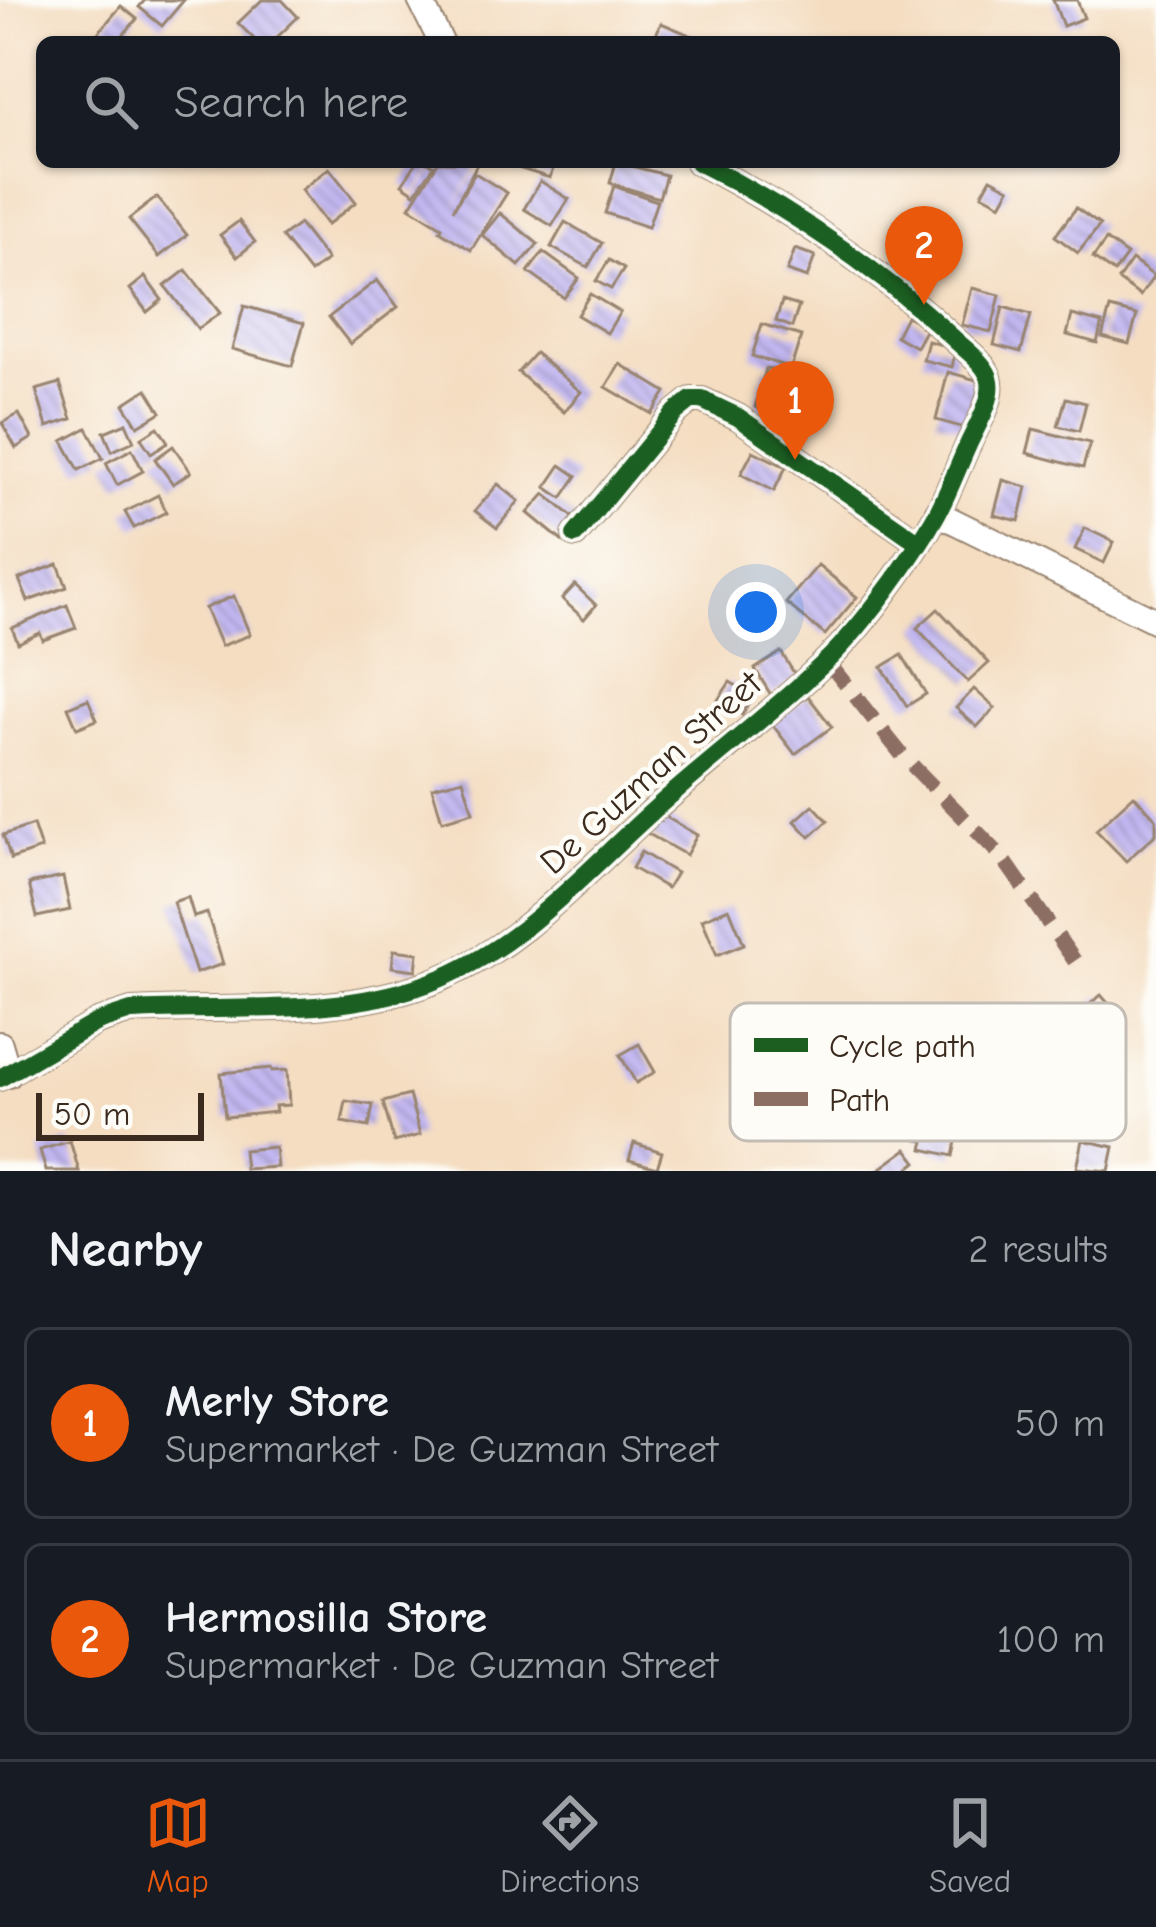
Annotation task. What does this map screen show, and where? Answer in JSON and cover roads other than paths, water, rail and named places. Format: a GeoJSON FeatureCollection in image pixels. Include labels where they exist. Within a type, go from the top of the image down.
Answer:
{"type":"FeatureCollection","features":[{"type":"Feature","properties":{"kind":"street"},"geometry":{"type":"LineString","coordinates":[[419,0],[438,36]]}},
{"type":"Feature","properties":{"kind":"street","name":"De Guzman Street"},"geometry":{"type":"LineString","coordinates":[[5,1076],[98,1022],[131,1011],[347,1003],[430,983],[490,954],[573,887],[643,820],[827,662],[889,584],[938,513],[986,404],[989,377],[937,323],[856,259],[782,207],[709,168]]}},
{"type":"Feature","properties":{"kind":"street"},"geometry":{"type":"LineString","coordinates":[[574,535],[676,412],[691,400],[702,400],[738,417],[918,542]]}},
{"type":"Feature","properties":{"kind":"street"},"geometry":{"type":"LineString","coordinates":[[938,513],[1156,621]]}},
{"type":"Feature","properties":{"kind":"street"},"geometry":{"type":"LineString","coordinates":[[0,1044],[5,1076]]}},
{"type":"Feature","properties":{"kind":"place","name":"Hermosilla Store"},"geometry":{"type":"Point","coordinates":[924,305]}},
{"type":"Feature","properties":{"kind":"place","name":"Merly Store"},"geometry":{"type":"Point","coordinates":[795,460]}}]}
